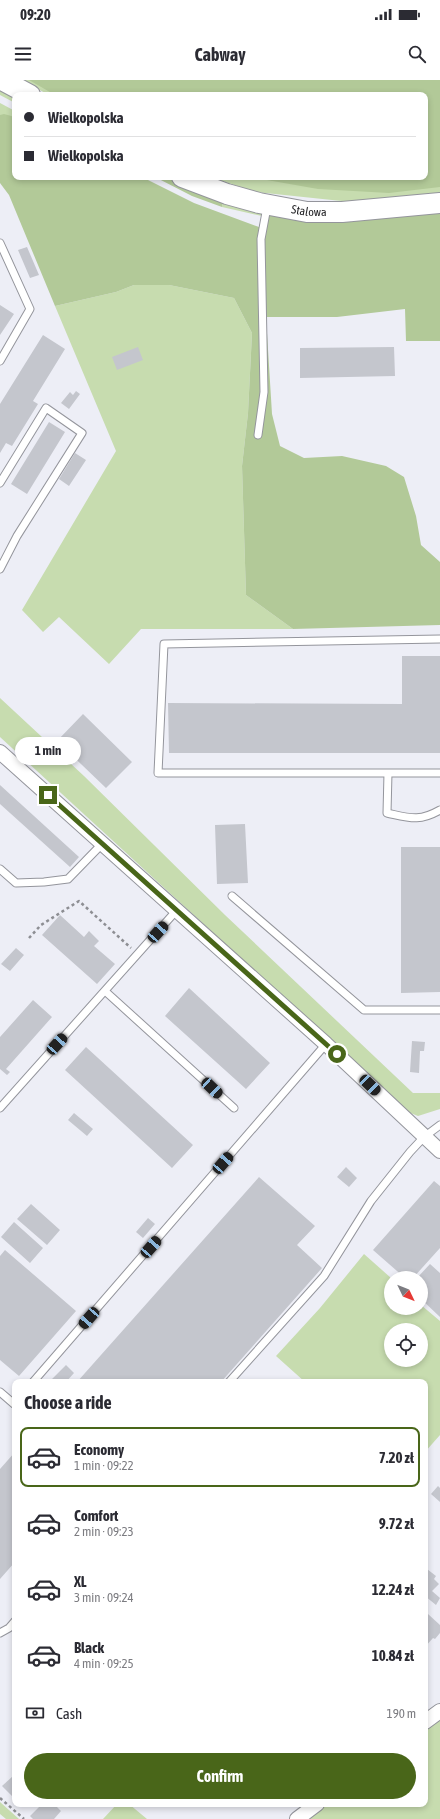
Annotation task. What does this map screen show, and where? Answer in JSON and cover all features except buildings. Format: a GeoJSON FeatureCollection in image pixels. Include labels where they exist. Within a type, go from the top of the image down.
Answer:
{"type":"FeatureCollection","features":[{"type":"Feature","properties":{"kind":"street"},"geometry":{"type":"LineString","coordinates":[[2,80],[24,92]]}},
{"type":"Feature","properties":{"kind":"street","name":"Stalowa"},"geometry":{"type":"LineString","coordinates":[[190,180],[226,194],[307,212],[342,212],[440,203]]}},
{"type":"Feature","properties":{"kind":"street"},"geometry":{"type":"LineString","coordinates":[[1,756],[326,1044],[440,1151]]}},
{"type":"Feature","properties":{"kind":"street"},"geometry":{"type":"LineString","coordinates":[[428,1720],[440,1711]]}},
{"type":"Feature","properties":{"kind":"street"},"geometry":{"type":"LineString","coordinates":[[297,1819],[313,1807]]}},
{"type":"Feature","properties":{"kind":"lane"},"geometry":{"type":"LineString","coordinates":[[258,435],[264,392],[260,239],[267,204]]}},
{"type":"Feature","properties":{"kind":"lane"},"geometry":{"type":"LineString","coordinates":[[0,243],[30,309],[0,361]]}},
{"type":"Feature","properties":{"kind":"lane"},"geometry":{"type":"LineString","coordinates":[[0,483],[46,408],[82,433],[17,536],[0,569]]}},
{"type":"Feature","properties":{"kind":"lane"},"geometry":{"type":"LineString","coordinates":[[440,639],[164,644],[158,772],[440,772]]}},
{"type":"Feature","properties":{"kind":"lane"},"geometry":{"type":"LineString","coordinates":[[388,773],[387,813],[410,818],[427,817],[440,810]]}},
{"type":"Feature","properties":{"kind":"lane"},"geometry":{"type":"LineString","coordinates":[[0,869],[16,883],[68,879],[102,844]]}},
{"type":"Feature","properties":{"kind":"lane"},"geometry":{"type":"LineString","coordinates":[[232,896],[364,1010],[440,1010]]}},
{"type":"Feature","properties":{"kind":"lane"},"geometry":{"type":"LineString","coordinates":[[0,1108],[3,1099],[105,991],[176,911]]}},
{"type":"Feature","properties":{"kind":"lane"},"geometry":{"type":"LineString","coordinates":[[105,991],[234,1108]]}},
{"type":"Feature","properties":{"kind":"lane"},"geometry":{"type":"LineString","coordinates":[[36,1379],[326,1044]]}},
{"type":"Feature","properties":{"kind":"lane"},"geometry":{"type":"LineString","coordinates":[[232,1379],[331,1267],[371,1201],[424,1137],[440,1125]]}},
{"type":"Feature","properties":{"kind":"lane"},"geometry":{"type":"LineString","coordinates":[[0,1392],[12,1402]]}},
{"type":"Feature","properties":{"kind":"lane"},"geometry":{"type":"LineString","coordinates":[[0,1634],[12,1624]]}},
{"type":"Feature","properties":{"kind":"path"},"geometry":{"type":"LineString","coordinates":[[29,938],[41,925],[79,901],[138,954]]}},
{"type":"Feature","properties":{"kind":"path"},"geometry":{"type":"LineString","coordinates":[[0,1798],[24,1819]]}},
{"type":"Feature","properties":{"kind":"green space"},"geometry":{"type":"Polygon","coordinates":[[[21,80],[440,80],[440,196],[351,202],[256,192],[219,180],[428,180],[428,92],[43,92],[21,80]]]}},
{"type":"Feature","properties":{"kind":"green space"},"geometry":{"type":"Polygon","coordinates":[[[29,80],[440,80],[440,187],[389,193],[318,189],[267,180],[428,180],[428,92],[50,92],[29,80]]]}},
{"type":"Feature","properties":{"kind":"green space"},"geometry":{"type":"Polygon","coordinates":[[[0,85],[12,93],[12,101],[0,95],[0,85]]]}},
{"type":"Feature","properties":{"kind":"green space"},"geometry":{"type":"Polygon","coordinates":[[[0,103],[12,109],[12,117],[0,115],[0,103]]]}},
{"type":"Feature","properties":{"kind":"green space"},"geometry":{"type":"Polygon","coordinates":[[[4,114],[12,116],[12,180],[148,180],[194,203],[259,227],[264,210],[440,211],[440,341],[406,341],[405,309],[337,317],[266,317],[272,414],[280,446],[304,458],[342,456],[386,466],[404,477],[416,516],[421,545],[440,562],[440,625],[293,629],[246,595],[242,466],[248,413],[252,333],[234,298],[169,285],[134,285],[116,292],[55,306],[9,195],[0,183],[0,115],[4,114]]]}},
{"type":"Feature","properties":{"kind":"green space"},"geometry":{"type":"Polygon","coordinates":[[[161,180],[175,180],[194,190],[223,201],[222,207],[192,196],[161,180]]]}},
{"type":"Feature","properties":{"kind":"green space"},"geometry":{"type":"Polygon","coordinates":[[[223,201],[264,210],[262,216],[222,207],[223,201]]]}},
{"type":"Feature","properties":{"kind":"green space"},"geometry":{"type":"Polygon","coordinates":[[[134,285],[169,285],[234,298],[252,333],[248,413],[242,466],[246,595],[293,629],[141,629],[109,664],[59,617],[43,632],[22,610],[116,451],[55,306],[116,292],[134,285]]]}},
{"type":"Feature","properties":{"kind":"green space"},"geometry":{"type":"Polygon","coordinates":[[[0,698],[84,776],[225,915],[413,1093],[440,1093],[440,1109],[418,1116],[408,1112],[0,737],[0,698]]]}},
{"type":"Feature","properties":{"kind":"green space"},"geometry":{"type":"Polygon","coordinates":[[[364,1254],[384,1272],[384,1315],[428,1315],[428,1311],[440,1321],[440,1435],[428,1449],[428,1379],[302,1379],[276,1356],[320,1308],[364,1254]]]}},
{"type":"Feature","properties":{"kind":"green space"},"geometry":{"type":"Polygon","coordinates":[[[440,1716],[440,1819],[311,1819],[309,1815],[319,1807],[428,1807],[428,1725],[440,1716]]]}},
{"type":"Feature","properties":{"kind":"green space"},"geometry":{"type":"Polygon","coordinates":[[[0,1802],[19,1819],[6,1819],[0,1814],[0,1802]]]}},
{"type":"Feature","properties":{"kind":"green space"},"geometry":{"type":"Polygon","coordinates":[[[114,1807],[133,1807],[147,1819],[103,1819],[114,1807]]]}},
{"type":"Feature","properties":{"kind":"route"},"geometry":{"type":"LineString","coordinates":[[48,795],[276,1001],[337,1054]]}}]}
